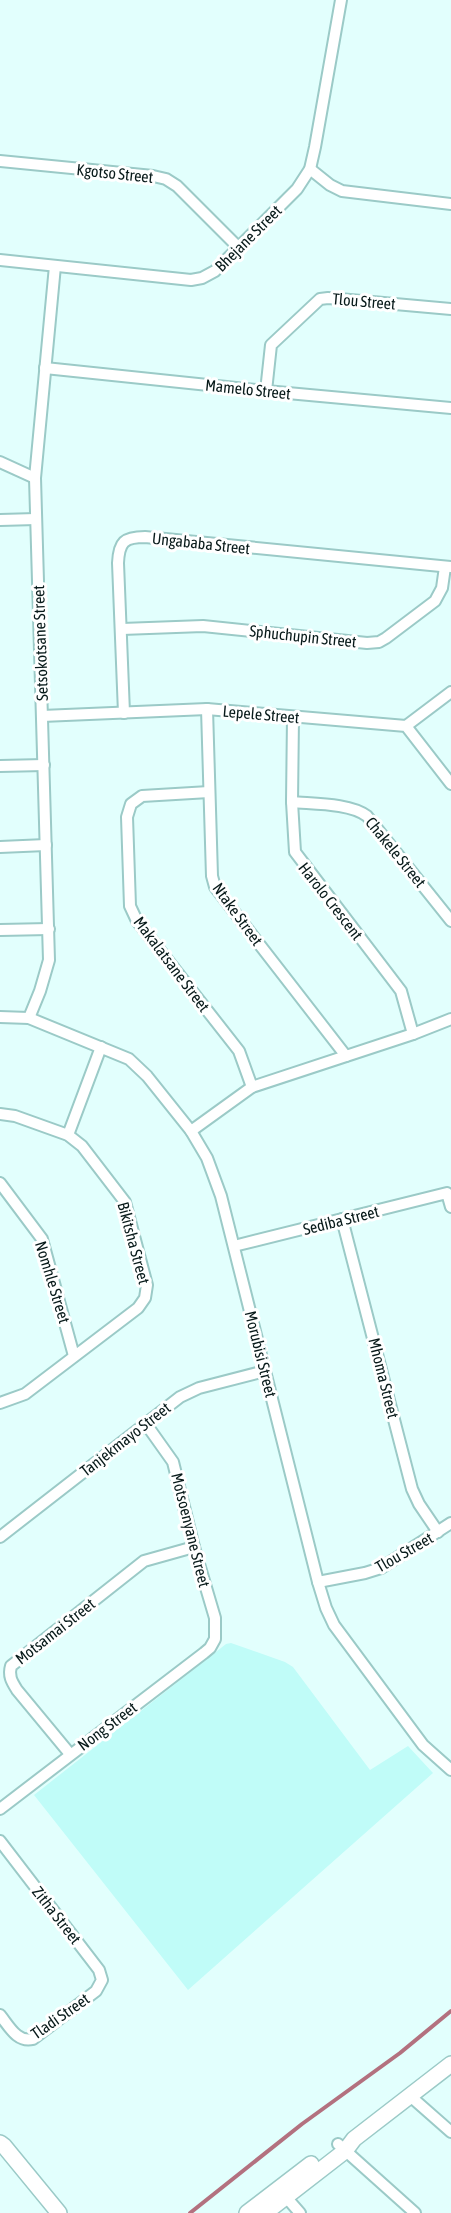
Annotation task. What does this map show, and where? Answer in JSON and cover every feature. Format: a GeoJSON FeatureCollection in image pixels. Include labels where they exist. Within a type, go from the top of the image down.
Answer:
{"type":"FeatureCollection","features":[{"type":"Feature","properties":{"kind":"street","name":"Bhejane Street"},"geometry":{"type":"LineString","coordinates":[[0,260],[191,280],[209,276],[297,189],[310,170],[341,0]]}},
{"type":"Feature","properties":{"kind":"street","name":"Kgotso Street"},"geometry":{"type":"LineString","coordinates":[[0,161],[166,179],[177,186],[239,248]]}},
{"type":"Feature","properties":{"kind":"street"},"geometry":{"type":"LineString","coordinates":[[310,170],[330,186],[342,191],[451,204]]}},
{"type":"Feature","properties":{"kind":"street","name":"Setsokotsane Street"},"geometry":{"type":"LineString","coordinates":[[29,1018],[49,960],[35,478],[55,266]]}},
{"type":"Feature","properties":{"kind":"street","name":"Tlou Street"},"geometry":{"type":"LineString","coordinates":[[266,391],[271,345],[320,299],[451,309]]}},
{"type":"Feature","properties":{"kind":"street","name":"Mamelo Street"},"geometry":{"type":"LineString","coordinates":[[45,368],[451,408]]}},
{"type":"Feature","properties":{"kind":"street"},"geometry":{"type":"LineString","coordinates":[[0,462],[35,478]]}},
{"type":"Feature","properties":{"kind":"street"},"geometry":{"type":"LineString","coordinates":[[0,520],[36,519]]}},
{"type":"Feature","properties":{"kind":"street","name":"Ungababa Street"},"geometry":{"type":"LineString","coordinates":[[124,713],[119,554],[123,543],[135,537],[448,567]]}},
{"type":"Feature","properties":{"kind":"street","name":"Sphuchupin Street"},"geometry":{"type":"LineString","coordinates":[[122,629],[202,626],[367,643],[379,642],[435,601],[442,588],[448,567]]}},
{"type":"Feature","properties":{"kind":"street"},"geometry":{"type":"LineString","coordinates":[[451,692],[406,726],[451,784]]}},
{"type":"Feature","properties":{"kind":"street","name":"Lepele Street"},"geometry":{"type":"LineString","coordinates":[[42,716],[207,709],[406,726]]}},
{"type":"Feature","properties":{"kind":"street","name":"Ntake Street"},"geometry":{"type":"LineString","coordinates":[[207,709],[214,887],[346,1056]]}},
{"type":"Feature","properties":{"kind":"street","name":"Harolo Crescent"},"geometry":{"type":"LineString","coordinates":[[293,718],[293,847],[297,857],[401,991],[413,1034]]}},
{"type":"Feature","properties":{"kind":"street"},"geometry":{"type":"LineString","coordinates":[[0,766],[44,765]]}},
{"type":"Feature","properties":{"kind":"street","name":"Makalatsane Street"},"geometry":{"type":"LineString","coordinates":[[209,792],[142,796],[131,804],[127,817],[130,906],[137,921],[239,1051],[252,1087]]}},
{"type":"Feature","properties":{"kind":"street","name":"Chakele Street"},"geometry":{"type":"LineString","coordinates":[[292,802],[355,809],[367,816],[451,921]]}},
{"type":"Feature","properties":{"kind":"street"},"geometry":{"type":"LineString","coordinates":[[0,847],[46,845]]}},
{"type":"Feature","properties":{"kind":"street"},"geometry":{"type":"LineString","coordinates":[[0,930],[48,929]]}},
{"type":"Feature","properties":{"kind":"street","name":"Morubisi Street"},"geometry":{"type":"LineString","coordinates":[[0,1017],[29,1018],[120,1054],[138,1067],[191,1131],[214,1172],[326,1608],[334,1625],[423,1745],[451,1770]]}},
{"type":"Feature","properties":{"kind":"street"},"geometry":{"type":"LineString","coordinates":[[191,1131],[252,1087],[413,1034],[451,1019]]}},
{"type":"Feature","properties":{"kind":"street"},"geometry":{"type":"LineString","coordinates":[[68,1135],[101,1047]]}},
{"type":"Feature","properties":{"kind":"street","name":"Bikitsha Street"},"geometry":{"type":"LineString","coordinates":[[0,1114],[15,1116],[68,1135],[82,1146],[121,1195],[147,1285],[146,1298],[138,1308],[25,1394],[0,1403]]}},
{"type":"Feature","properties":{"kind":"street","name":"Nomhle Street"},"geometry":{"type":"LineString","coordinates":[[0,1183],[42,1239],[74,1356]]}},
{"type":"Feature","properties":{"kind":"street","name":"Sediba Street"},"geometry":{"type":"LineString","coordinates":[[234,1246],[447,1193],[451,1207]]}},
{"type":"Feature","properties":{"kind":"street","name":"Mhoma Street"},"geometry":{"type":"LineString","coordinates":[[342,1219],[412,1489],[438,1532]]}},
{"type":"Feature","properties":{"kind":"street","name":"Tanjekmayo Street"},"geometry":{"type":"LineString","coordinates":[[0,1537],[188,1392],[265,1371]]}},
{"type":"Feature","properties":{"kind":"street","name":"Motsoenyane Street"},"geometry":{"type":"LineString","coordinates":[[146,1424],[173,1462],[194,1547],[215,1618],[216,1634],[213,1644]]}},
{"type":"Feature","properties":{"kind":"street","name":"Tlou Street"},"geometry":{"type":"LineString","coordinates":[[318,1582],[374,1571],[451,1522]]}},
{"type":"Feature","properties":{"kind":"street","name":"Motsamai Street"},"geometry":{"type":"LineString","coordinates":[[70,1754],[17,1690],[11,1680],[9,1672],[11,1666],[144,1561],[194,1547]]}},
{"type":"Feature","properties":{"kind":"street","name":"Nong Street"},"geometry":{"type":"LineString","coordinates":[[0,1809],[213,1644]]}},
{"type":"Feature","properties":{"kind":"street","name":"Zitha Street"},"geometry":{"type":"LineString","coordinates":[[0,1841],[99,1970],[102,1980],[96,1991]]}},
{"type":"Feature","properties":{"kind":"street","name":"Tladi Street"},"geometry":{"type":"LineString","coordinates":[[0,2015],[16,2034],[27,2040],[40,2035],[96,1991]]}},
{"type":"Feature","properties":{"kind":"street"},"geometry":{"type":"LineString","coordinates":[[265,2213],[346,2145],[451,2064]]}},
{"type":"Feature","properties":{"kind":"street"},"geometry":{"type":"LineString","coordinates":[[409,2095],[451,2132]]}},
{"type":"Feature","properties":{"kind":"street"},"geometry":{"type":"LineString","coordinates":[[0,2143],[58,2213]]}},
{"type":"Feature","properties":{"kind":"street"},"geometry":{"type":"LineString","coordinates":[[247,2213],[346,2145]]}},
{"type":"Feature","properties":{"kind":"street"},"geometry":{"type":"LineString","coordinates":[[346,2145],[415,2213]]}},
{"type":"Feature","properties":{"kind":"street"},"geometry":{"type":"LineString","coordinates":[[0,2152],[48,2213]]}},
{"type":"Feature","properties":{"kind":"street"},"geometry":{"type":"LineString","coordinates":[[286,2197],[300,2213]]}},
{"type":"Feature","properties":{"kind":"shaded area"},"geometry":{"type":"Polygon","coordinates":[[[231,1643],[293,1667],[370,1770],[408,1746],[433,1773],[188,1990],[34,1795],[226,1644],[231,1643]]]}},
{"type":"Feature","properties":{"kind":"waterway"},"geometry":{"type":"LineString","coordinates":[[190,2213],[302,2124],[400,2053],[451,2011]]}}]}
